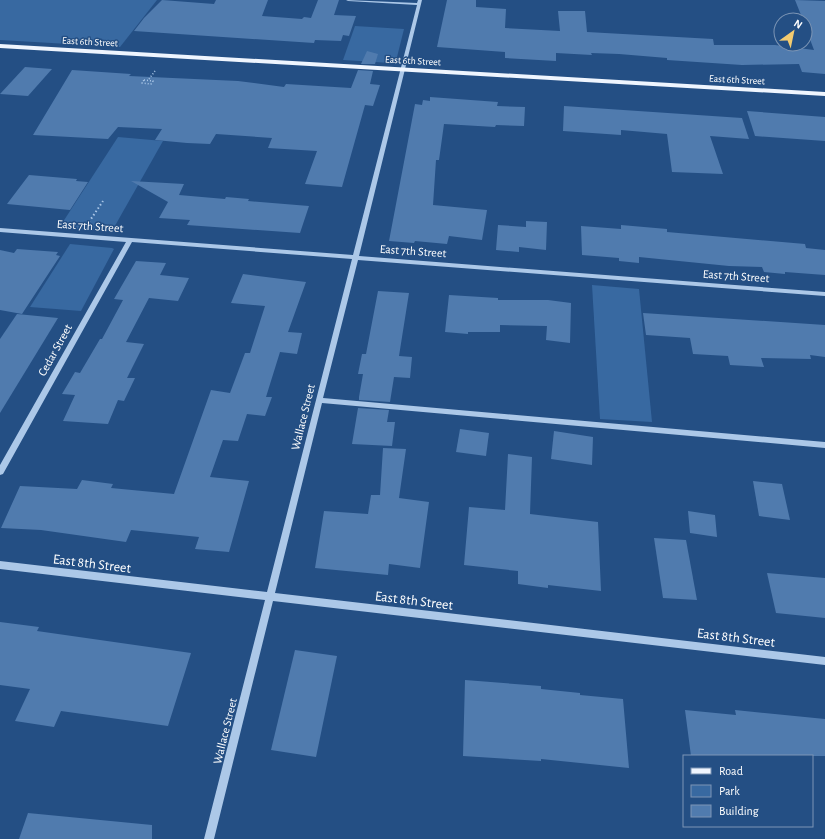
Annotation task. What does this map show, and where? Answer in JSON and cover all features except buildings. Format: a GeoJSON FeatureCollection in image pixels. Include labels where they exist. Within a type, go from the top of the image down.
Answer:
{"type":"FeatureCollection","features":[{"type":"Feature","properties":{"kind":"main road","name":"East 6th Street"},"geometry":{"type":"LineString","coordinates":[[0,46],[825,94]]}},
{"type":"Feature","properties":{"kind":"street"},"geometry":{"type":"LineString","coordinates":[[348,0],[419,2]]}},
{"type":"Feature","properties":{"kind":"street","name":"Wallace Street"},"geometry":{"type":"LineString","coordinates":[[209,839],[419,2]]}},
{"type":"Feature","properties":{"kind":"street","name":"East 7th Street"},"geometry":{"type":"LineString","coordinates":[[0,230],[825,294]]}},
{"type":"Feature","properties":{"kind":"street","name":"Cedar Street"},"geometry":{"type":"LineString","coordinates":[[0,472],[130,240]]}},
{"type":"Feature","properties":{"kind":"street"},"geometry":{"type":"LineString","coordinates":[[319,400],[825,445]]}},
{"type":"Feature","properties":{"kind":"street","name":"East 8th Street"},"geometry":{"type":"LineString","coordinates":[[0,565],[825,661]]}},
{"type":"Feature","properties":{"kind":"path"},"geometry":{"type":"LineString","coordinates":[[149,79],[153,81],[151,84],[142,83],[144,80],[149,79],[156,70]]}},
{"type":"Feature","properties":{"kind":"path"},"geometry":{"type":"LineString","coordinates":[[88,223],[103,201]]}},
{"type":"Feature","properties":{"kind":"green space"},"geometry":{"type":"Polygon","coordinates":[[[0,0],[157,0],[120,47],[0,40],[0,0]]]}},
{"type":"Feature","properties":{"kind":"green space"},"geometry":{"type":"Polygon","coordinates":[[[355,26],[404,29],[396,61],[391,63],[343,60],[355,26]]]}},
{"type":"Feature","properties":{"kind":"green space"},"geometry":{"type":"Polygon","coordinates":[[[118,137],[163,141],[112,231],[59,228],[118,137]]]}},
{"type":"Feature","properties":{"kind":"green space"},"geometry":{"type":"Polygon","coordinates":[[[70,244],[114,249],[81,311],[30,307],[70,244]]]}},
{"type":"Feature","properties":{"kind":"green space"},"geometry":{"type":"Polygon","coordinates":[[[592,285],[639,289],[652,422],[600,419],[592,285]]]}}]}
